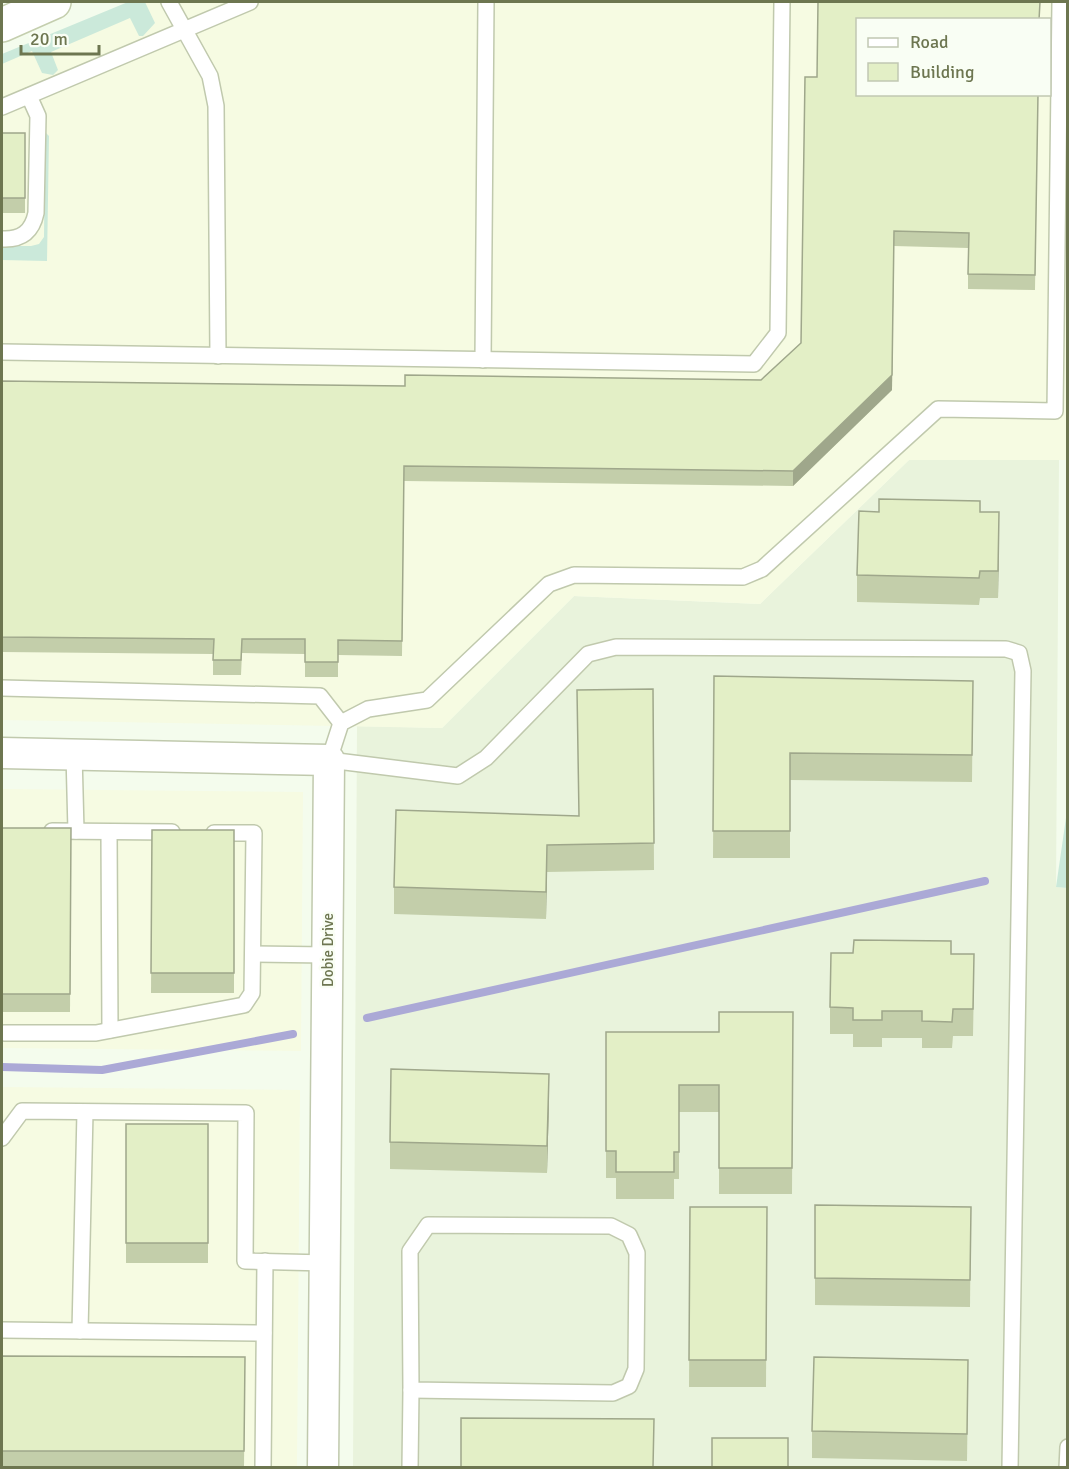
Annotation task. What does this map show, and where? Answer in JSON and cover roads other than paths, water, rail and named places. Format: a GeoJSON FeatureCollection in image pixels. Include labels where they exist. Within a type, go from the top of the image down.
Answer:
{"type":"FeatureCollection","features":[{"type":"Feature","properties":{"kind":"main road"},"geometry":{"type":"LineString","coordinates":[[2,25],[54,2]]}},
{"type":"Feature","properties":{"kind":"street"},"geometry":{"type":"LineString","coordinates":[[2,753],[328,760]]}},
{"type":"Feature","properties":{"kind":"street","name":"Dobie Drive"},"geometry":{"type":"LineString","coordinates":[[323,1467],[328,760]]}},
{"type":"Feature","properties":{"kind":"lane"},"geometry":{"type":"LineString","coordinates":[[169,2],[210,75],[216,106],[218,356]]}},
{"type":"Feature","properties":{"kind":"lane"},"geometry":{"type":"LineString","coordinates":[[2,106],[250,2]]}},
{"type":"Feature","properties":{"kind":"lane"},"geometry":{"type":"LineString","coordinates":[[483,360],[486,2]]}},
{"type":"Feature","properties":{"kind":"lane"},"geometry":{"type":"LineString","coordinates":[[2,352],[753,364],[778,333],[782,2]]}},
{"type":"Feature","properties":{"kind":"lane"},"geometry":{"type":"LineString","coordinates":[[1010,1467],[1023,671],[1019,653],[1006,649],[616,647],[588,654],[486,758],[458,776],[328,760],[341,723],[368,709],[427,700],[549,584],[574,575],[743,577],[762,569],[938,409],[1055,411],[1060,2]]}},
{"type":"Feature","properties":{"kind":"lane"},"geometry":{"type":"LineString","coordinates":[[2,239],[24,235],[33,226],[36,213],[38,116],[29,96]]}},
{"type":"Feature","properties":{"kind":"lane"},"geometry":{"type":"LineString","coordinates":[[2,688],[320,696],[341,723]]}},
{"type":"Feature","properties":{"kind":"lane"},"geometry":{"type":"LineString","coordinates":[[74,754],[76,831]]}},
{"type":"Feature","properties":{"kind":"lane"},"geometry":{"type":"LineString","coordinates":[[4,1033],[96,1033],[244,1005],[252,993],[254,833],[33,830]]}},
{"type":"Feature","properties":{"kind":"lane"},"geometry":{"type":"LineString","coordinates":[[109,832],[110,1030]]}},
{"type":"Feature","properties":{"kind":"lane"},"geometry":{"type":"LineString","coordinates":[[253,954],[327,955]]}},
{"type":"Feature","properties":{"kind":"lane"},"geometry":{"type":"LineString","coordinates":[[2,1138],[22,1111],[246,1113],[245,1261],[326,1263]]}},
{"type":"Feature","properties":{"kind":"lane"},"geometry":{"type":"LineString","coordinates":[[80,1331],[85,1112]]}},
{"type":"Feature","properties":{"kind":"lane"},"geometry":{"type":"LineString","coordinates":[[410,1467],[410,1251],[428,1225],[611,1226],[629,1235],[637,1253],[637,1264],[636,1369],[629,1386],[613,1393],[411,1390]]}},
{"type":"Feature","properties":{"kind":"lane"},"geometry":{"type":"LineString","coordinates":[[263,1467],[265,1262]]}},
{"type":"Feature","properties":{"kind":"lane"},"geometry":{"type":"LineString","coordinates":[[2,1330],[264,1333]]}},
{"type":"Feature","properties":{"kind":"lane"},"geometry":{"type":"LineString","coordinates":[[1067,1467],[1068,1447]]}},
{"type":"Feature","properties":{"kind":"waterway"},"geometry":{"type":"LineString","coordinates":[[367,1018],[985,881]]}},
{"type":"Feature","properties":{"kind":"waterway"},"geometry":{"type":"LineString","coordinates":[[2,1067],[102,1070],[293,1034]]}}]}
